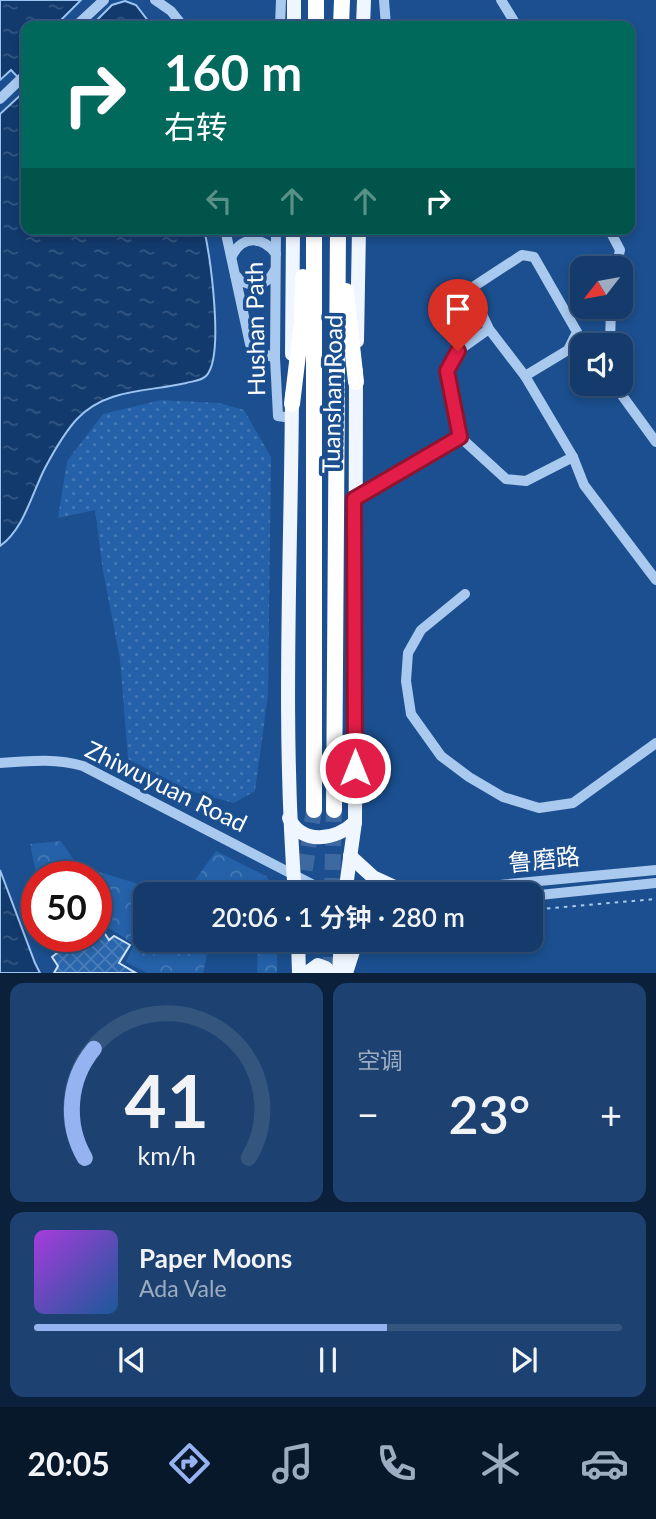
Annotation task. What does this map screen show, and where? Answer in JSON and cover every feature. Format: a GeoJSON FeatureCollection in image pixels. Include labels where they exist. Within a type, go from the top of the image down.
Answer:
{"type":"FeatureCollection","features":[{"type":"Feature","properties":{"kind":"highway"},"geometry":{"type":"LineString","coordinates":[[316,0],[316,21]]}},
{"type":"Feature","properties":{"kind":"highway"},"geometry":{"type":"LineString","coordinates":[[341,21],[342,0]]}},
{"type":"Feature","properties":{"kind":"highway"},"geometry":{"type":"LineString","coordinates":[[291,411],[302,321],[304,235]]}},
{"type":"Feature","properties":{"kind":"highway","name":"Tuanshan Road"},"geometry":{"type":"LineString","coordinates":[[314,235],[314,810]]}},
{"type":"Feature","properties":{"kind":"highway","name":"Tuanshan Road"},"geometry":{"type":"LineString","coordinates":[[334,810],[339,235]]}},
{"type":"Feature","properties":{"kind":"highway"},"geometry":{"type":"LineString","coordinates":[[340,235],[356,382]]}},
{"type":"Feature","properties":{"kind":"main road"},"geometry":{"type":"LineString","coordinates":[[294,0],[294,21]]}},
{"type":"Feature","properties":{"kind":"main road"},"geometry":{"type":"LineString","coordinates":[[363,21],[364,0]]}},
{"type":"Feature","properties":{"kind":"main road","name":"Tuanshan Road"},"geometry":{"type":"LineString","coordinates":[[293,235],[289,817],[295,882]]}},
{"type":"Feature","properties":{"kind":"main road","name":"Tuanshan Road"},"geometry":{"type":"LineString","coordinates":[[347,882],[355,822],[354,499],[359,235]]}},
{"type":"Feature","properties":{"kind":"main road"},"geometry":{"type":"LineString","coordinates":[[289,817],[301,833],[320,837],[339,834],[355,822]]}},
{"type":"Feature","properties":{"kind":"main road"},"geometry":{"type":"LineString","coordinates":[[351,856],[373,877],[384,882]]}},
{"type":"Feature","properties":{"kind":"main road"},"geometry":{"type":"LineString","coordinates":[[298,952],[299,973]]}},
{"type":"Feature","properties":{"kind":"main road"},"geometry":{"type":"LineString","coordinates":[[339,973],[340,952]]}},
{"type":"Feature","properties":{"kind":"main road"},"geometry":{"type":"LineString","coordinates":[[346,973],[353,952]]}},
{"type":"Feature","properties":{"kind":"main road"},"geometry":{"type":"LineString","coordinates":[[307,973],[318,965],[326,968],[329,973]]}},
{"type":"Feature","properties":{"kind":"street"},"geometry":{"type":"LineString","coordinates":[[81,21],[104,0]]}},
{"type":"Feature","properties":{"kind":"street"},"geometry":{"type":"LineString","coordinates":[[155,0],[171,11],[179,21]]}},
{"type":"Feature","properties":{"kind":"street"},"geometry":{"type":"LineString","coordinates":[[280,21],[281,0]]}},
{"type":"Feature","properties":{"kind":"street"},"geometry":{"type":"LineString","coordinates":[[384,0],[386,21]]}},
{"type":"Feature","properties":{"kind":"street"},"geometry":{"type":"LineString","coordinates":[[501,0],[514,21]]}},
{"type":"Feature","properties":{"kind":"street"},"geometry":{"type":"LineString","coordinates":[[0,99],[21,79]]}},
{"type":"Feature","properties":{"kind":"street"},"geometry":{"type":"LineString","coordinates":[[227,235],[250,344],[256,351],[275,358]]}},
{"type":"Feature","properties":{"kind":"street","name":"Hushan Path"},"geometry":{"type":"LineString","coordinates":[[276,235],[275,358],[278,416],[291,411]]}},
{"type":"Feature","properties":{"kind":"street"},"geometry":{"type":"LineString","coordinates":[[612,235],[620,250],[619,256]]}},
{"type":"Feature","properties":{"kind":"street"},"geometry":{"type":"LineString","coordinates":[[232,256],[240,244],[253,240],[266,243],[276,254]]}},
{"type":"Feature","properties":{"kind":"street"},"geometry":{"type":"LineString","coordinates":[[525,376],[568,350],[577,332],[534,257],[522,255],[470,289],[489,329],[525,376],[573,457],[584,485],[656,580]]}},
{"type":"Feature","properties":{"kind":"street"},"geometry":{"type":"LineString","coordinates":[[235,275],[241,281],[255,285],[268,280],[276,268]]}},
{"type":"Feature","properties":{"kind":"street"},"geometry":{"type":"LineString","coordinates":[[489,329],[458,351],[447,371],[460,437],[506,478],[526,481],[573,457]]}},
{"type":"Feature","properties":{"kind":"street"},"geometry":{"type":"LineString","coordinates":[[623,396],[656,442]]}},
{"type":"Feature","properties":{"kind":"street"},"geometry":{"type":"LineString","coordinates":[[354,499],[460,437]]}},
{"type":"Feature","properties":{"kind":"street"},"geometry":{"type":"LineString","coordinates":[[465,594],[421,631],[408,653],[406,681],[411,714],[441,756],[503,797],[539,808],[573,803],[656,743]]}},
{"type":"Feature","properties":{"kind":"street","name":"Zhiwuyuan Road"},"geometry":{"type":"LineString","coordinates":[[0,762],[36,760],[83,766],[268,862],[290,882]]}},
{"type":"Feature","properties":{"kind":"street","name":"鲁磨路"},"geometry":{"type":"LineString","coordinates":[[533,882],[656,870]]}},
{"type":"Feature","properties":{"kind":"street","name":"鲁磨路"},"geometry":{"type":"LineString","coordinates":[[543,895],[656,884]]}},
{"type":"Feature","properties":{"kind":"path"},"geometry":{"type":"LineString","coordinates":[[543,909],[656,899]]}},
{"type":"Feature","properties":{"kind":"green space"},"geometry":{"type":"Polygon","coordinates":[[[161,400],[219,403],[244,410],[271,457],[268,695],[255,791],[234,803],[187,790],[128,759],[120,659],[103,571],[95,510],[58,518],[67,461],[103,414],[161,400]]]}},
{"type":"Feature","properties":{"kind":"green space"},"geometry":{"type":"Polygon","coordinates":[[[61,841],[74,861],[34,861],[30,844],[61,841]]]}},
{"type":"Feature","properties":{"kind":"green space"},"geometry":{"type":"Polygon","coordinates":[[[216,851],[266,876],[270,882],[194,882],[216,851]]]}},
{"type":"Feature","properties":{"kind":"green space"},"geometry":{"type":"Polygon","coordinates":[[[112,876],[133,882],[133,943],[112,930],[112,876]]]}},
{"type":"Feature","properties":{"kind":"green space"},"geometry":{"type":"Polygon","coordinates":[[[133,946],[133,952],[207,952],[203,973],[147,973],[126,962],[133,946]]]}},
{"type":"Feature","properties":{"kind":"green space"},"geometry":{"type":"Polygon","coordinates":[[[258,952],[277,952],[277,973],[257,973],[258,952]]]}},
{"type":"Feature","properties":{"kind":"water"},"geometry":{"type":"Polygon","coordinates":[[[0,0],[81,0],[60,21],[21,21],[21,81],[11,70],[0,80],[0,0]]]}},
{"type":"Feature","properties":{"kind":"water"},"geometry":{"type":"Polygon","coordinates":[[[125,1],[136,5],[148,21],[96,21],[112,5],[125,1]]]}},
{"type":"Feature","properties":{"kind":"water"},"geometry":{"type":"Polygon","coordinates":[[[21,95],[21,235],[205,235],[214,306],[215,349],[212,365],[202,379],[114,396],[88,409],[77,419],[48,462],[15,530],[0,546],[0,114],[21,95]]]}},
{"type":"Feature","properties":{"kind":"water"},"geometry":{"type":"Polygon","coordinates":[[[0,870],[21,926],[21,952],[31,952],[40,973],[0,973],[0,870]]]}},
{"type":"Feature","properties":{"kind":"building"},"geometry":{"type":"Polygon","coordinates":[[[114,936],[130,945],[119,963],[136,973],[54,973],[58,966],[52,957],[58,952],[112,952],[114,936]]]}},
{"type":"Feature","properties":{"kind":"tunnel"},"geometry":{"type":"LineString","coordinates":[[303,882],[314,810]]}},
{"type":"Feature","properties":{"kind":"tunnel"},"geometry":{"type":"LineString","coordinates":[[332,882],[334,810]]}},
{"type":"Feature","properties":{"kind":"tunnel"},"geometry":{"type":"LineString","coordinates":[[330,973],[331,952]]}},
{"type":"Feature","properties":{"kind":"route"},"geometry":{"type":"LineString","coordinates":[[355,768],[354,499],[460,437],[447,371],[458,351]]}}]}
